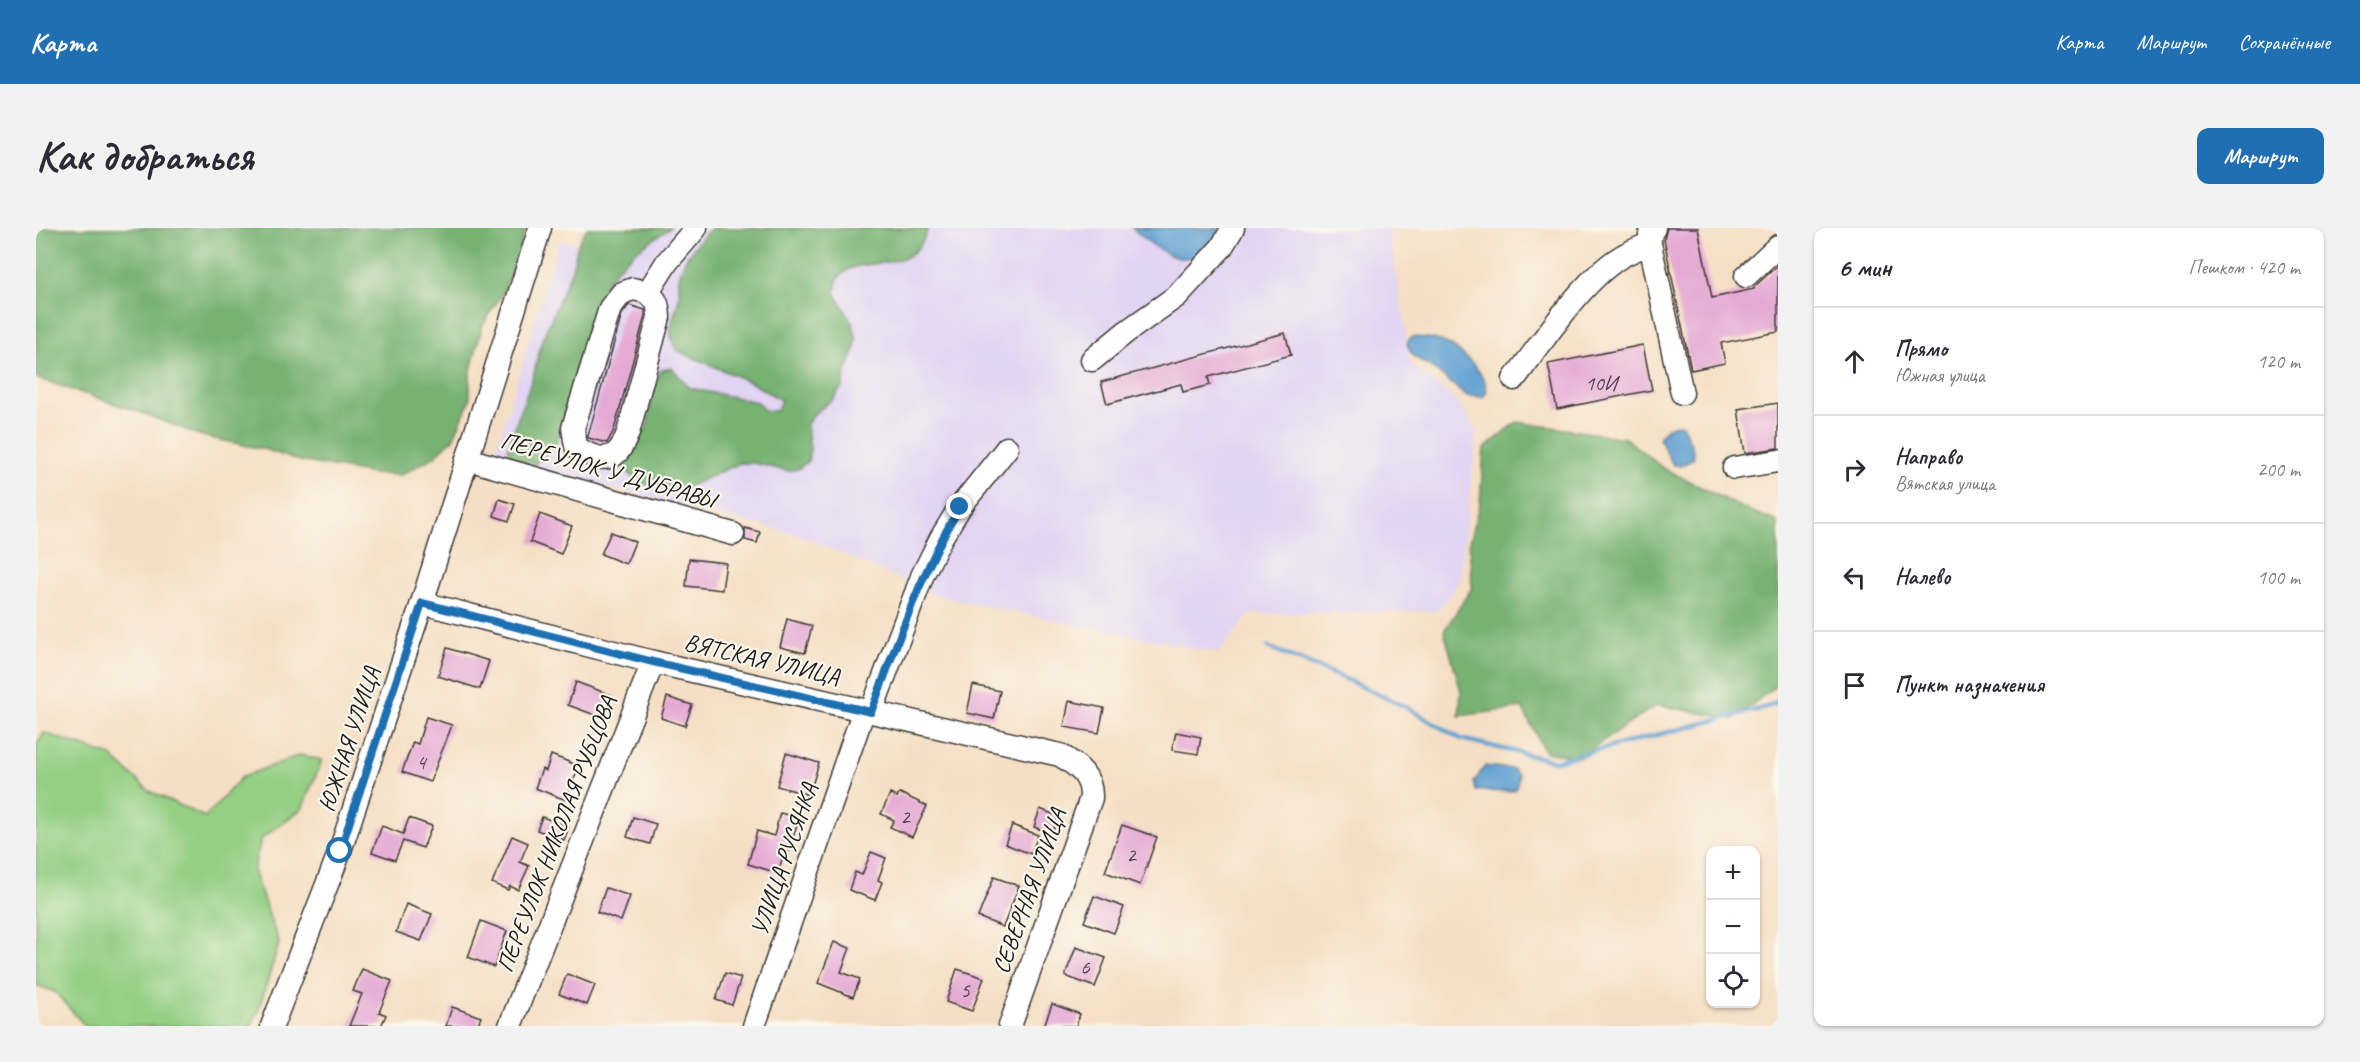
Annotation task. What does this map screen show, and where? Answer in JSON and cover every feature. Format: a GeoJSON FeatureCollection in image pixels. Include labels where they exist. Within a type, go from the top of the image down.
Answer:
{"type":"FeatureCollection","features":[{"type":"Feature","properties":{"kind":"street","name":"ЮЖНАЯ УЛИЦА"},"geometry":{"type":"LineString","coordinates":[[272,1026],[340,851],[422,603],[540,228]]}},
{"type":"Feature","properties":{"kind":"street"},"geometry":{"type":"LineString","coordinates":[[648,292],[667,262],[696,228]]}},
{"type":"Feature","properties":{"kind":"street"},"geometry":{"type":"LineString","coordinates":[[1092,360],[1126,332],[1177,296],[1221,248],[1233,228]]}},
{"type":"Feature","properties":{"kind":"street"},"geometry":{"type":"LineString","coordinates":[[1514,379],[1580,294],[1598,276],[1652,236],[1682,393]]}},
{"type":"Feature","properties":{"kind":"street"},"geometry":{"type":"LineString","coordinates":[[1746,276],[1778,246]]}},
{"type":"Feature","properties":{"kind":"street"},"geometry":{"type":"LineString","coordinates":[[633,289],[648,292],[655,298],[659,308],[659,318],[622,448],[614,456],[605,459],[583,453],[576,446],[573,428],[610,308],[622,293],[633,289]]}},
{"type":"Feature","properties":{"kind":"street","name":"УЛИЦА РУСЯНКА"},"geometry":{"type":"LineString","coordinates":[[754,1026],[868,711],[923,574],[960,507],[1007,448]]}},
{"type":"Feature","properties":{"kind":"street","name":"ПЕРЕУЛОК У ДУБРАВЫ"},"geometry":{"type":"LineString","coordinates":[[468,459],[733,534]]}},
{"type":"Feature","properties":{"kind":"street"},"geometry":{"type":"LineString","coordinates":[[1734,468],[1778,461]]}},
{"type":"Feature","properties":{"kind":"street","name":"ВЯТСКАЯ УЛИЦА"},"geometry":{"type":"LineString","coordinates":[[422,603],[653,662],[1060,755],[1086,775]]}},
{"type":"Feature","properties":{"kind":"street","name":"ПЕРЕУЛОК НИКОЛАЯ РУБЦОВА"},"geometry":{"type":"LineString","coordinates":[[510,1026],[653,662]]}},
{"type":"Feature","properties":{"kind":"street","name":"СЕВЕРНАЯ УЛИЦА"},"geometry":{"type":"LineString","coordinates":[[1010,1026],[1091,798],[1092,787],[1086,775]]}},
{"type":"Feature","properties":{"kind":"shaded area"},"geometry":{"type":"Polygon","coordinates":[[[587,228],[1388,228],[1412,366],[1456,400],[1477,432],[1459,582],[1437,611],[1250,614],[1218,653],[941,597],[800,535],[495,460],[559,242],[578,244],[587,228]]]}},
{"type":"Feature","properties":{"kind":"green space"},"geometry":{"type":"Polygon","coordinates":[[[36,228],[525,228],[519,253],[504,291],[482,326],[470,374],[470,400],[453,439],[434,457],[401,475],[374,474],[300,461],[267,450],[202,436],[134,410],[36,378],[36,228]]]}},
{"type":"Feature","properties":{"kind":"green space"},"geometry":{"type":"Polygon","coordinates":[[[587,228],[670,228],[636,251],[617,268],[596,301],[556,445],[535,464],[512,458],[508,447],[534,373],[542,340],[572,269],[578,244],[587,228]]]}},
{"type":"Feature","properties":{"kind":"green space"},"geometry":{"type":"Polygon","coordinates":[[[712,228],[928,228],[921,244],[910,255],[898,260],[858,266],[847,270],[838,279],[835,293],[853,324],[856,337],[855,349],[843,386],[807,424],[810,449],[808,461],[798,469],[787,471],[754,463],[740,463],[676,492],[636,482],[622,465],[623,457],[629,447],[645,432],[654,383],[661,370],[672,368],[690,388],[757,402],[764,410],[777,411],[781,400],[750,382],[678,351],[671,338],[683,264],[691,250],[712,228]]]}},
{"type":"Feature","properties":{"kind":"green space"},"geometry":{"type":"Polygon","coordinates":[[[1517,422],[1625,438],[1663,468],[1740,507],[1778,522],[1778,684],[1734,719],[1657,705],[1579,757],[1545,752],[1522,708],[1459,716],[1461,691],[1444,631],[1472,588],[1469,542],[1480,503],[1484,449],[1517,422]]]}},
{"type":"Feature","properties":{"kind":"green space"},"geometry":{"type":"Polygon","coordinates":[[[44,733],[111,756],[149,791],[205,817],[242,777],[300,755],[322,760],[302,809],[261,839],[253,871],[279,943],[259,1009],[251,1026],[85,1026],[55,992],[36,985],[36,746],[44,733]]]}},
{"type":"Feature","properties":{"kind":"water"},"geometry":{"type":"Polygon","coordinates":[[[1132,228],[1219,228],[1213,241],[1203,251],[1184,258],[1175,257],[1156,248],[1132,228]]]}},
{"type":"Feature","properties":{"kind":"water"},"geometry":{"type":"Polygon","coordinates":[[[1411,337],[1439,340],[1460,353],[1483,377],[1487,391],[1483,397],[1467,396],[1416,358],[1407,343],[1411,337]]]}},
{"type":"Feature","properties":{"kind":"water"},"geometry":{"type":"Polygon","coordinates":[[[1682,425],[1692,446],[1694,458],[1683,465],[1673,465],[1659,438],[1667,427],[1682,425]]]}},
{"type":"Feature","properties":{"kind":"water"},"geometry":{"type":"Polygon","coordinates":[[[1485,766],[1513,769],[1518,775],[1516,788],[1509,791],[1476,791],[1474,782],[1485,766]]]}},
{"type":"Feature","properties":{"kind":"building"},"geometry":{"type":"Polygon","coordinates":[[[1667,228],[1698,228],[1712,298],[1754,289],[1778,265],[1778,332],[1721,343],[1725,363],[1691,370],[1664,239],[1667,228]]]}},
{"type":"Feature","properties":{"kind":"building"},"geometry":{"type":"Polygon","coordinates":[[[629,305],[645,310],[645,316],[614,430],[607,443],[588,438],[588,436],[622,314],[629,305]]]}},
{"type":"Feature","properties":{"kind":"building"},"geometry":{"type":"Polygon","coordinates":[[[1285,333],[1291,355],[1208,377],[1210,385],[1183,392],[1181,384],[1107,404],[1101,382],[1285,333]]]}},
{"type":"Feature","properties":{"kind":"building"},"geometry":{"type":"Polygon","coordinates":[[[1643,345],[1652,390],[1557,409],[1548,364],[1643,345]]]}},
{"type":"Feature","properties":{"kind":"building"},"geometry":{"type":"Polygon","coordinates":[[[1778,403],[1778,448],[1745,453],[1738,409],[1778,403]]]}},
{"type":"Feature","properties":{"kind":"building"},"geometry":{"type":"Polygon","coordinates":[[[499,499],[515,504],[509,521],[494,516],[499,499]]]}},
{"type":"Feature","properties":{"kind":"building"},"geometry":{"type":"Polygon","coordinates":[[[540,514],[572,526],[561,554],[530,542],[540,514]]]}},
{"type":"Feature","properties":{"kind":"building"},"geometry":{"type":"Polygon","coordinates":[[[745,528],[760,532],[757,543],[745,540],[745,528]]]}},
{"type":"Feature","properties":{"kind":"building"},"geometry":{"type":"Polygon","coordinates":[[[611,532],[635,542],[626,564],[601,554],[611,532]]]}},
{"type":"Feature","properties":{"kind":"building"},"geometry":{"type":"Polygon","coordinates":[[[689,559],[726,563],[722,590],[686,586],[689,559]]]}},
{"type":"Feature","properties":{"kind":"building"},"geometry":{"type":"Polygon","coordinates":[[[787,619],[812,626],[805,653],[780,647],[787,619]]]}},
{"type":"Feature","properties":{"kind":"building"},"geometry":{"type":"Polygon","coordinates":[[[447,648],[489,661],[480,689],[438,676],[447,648]]]}},
{"type":"Feature","properties":{"kind":"building"},"geometry":{"type":"Polygon","coordinates":[[[576,682],[611,695],[603,718],[568,705],[576,682]]]}},
{"type":"Feature","properties":{"kind":"building"},"geometry":{"type":"Polygon","coordinates":[[[973,685],[1000,691],[994,719],[967,713],[973,685]]]}},
{"type":"Feature","properties":{"kind":"building"},"geometry":{"type":"Polygon","coordinates":[[[667,697],[692,705],[685,726],[661,718],[667,697]]]}},
{"type":"Feature","properties":{"kind":"building"},"geometry":{"type":"Polygon","coordinates":[[[1069,701],[1104,708],[1099,733],[1064,727],[1069,701]]]}},
{"type":"Feature","properties":{"kind":"building"},"geometry":{"type":"Polygon","coordinates":[[[426,717],[452,725],[430,782],[402,772],[413,742],[418,744],[426,717]]]}},
{"type":"Feature","properties":{"kind":"building"},"geometry":{"type":"Polygon","coordinates":[[[1176,732],[1201,737],[1198,754],[1172,750],[1176,732]]]}},
{"type":"Feature","properties":{"kind":"building"},"geometry":{"type":"Polygon","coordinates":[[[786,753],[819,763],[809,795],[777,786],[786,753]]]}},
{"type":"Feature","properties":{"kind":"building"},"geometry":{"type":"Polygon","coordinates":[[[551,755],[579,766],[566,800],[535,788],[542,769],[546,771],[551,755]]]}},
{"type":"Feature","properties":{"kind":"building"},"geometry":{"type":"Polygon","coordinates":[[[900,793],[927,806],[912,837],[890,827],[894,820],[881,814],[890,794],[897,797],[900,793]]]}},
{"type":"Feature","properties":{"kind":"building"},"geometry":{"type":"Polygon","coordinates":[[[1040,809],[1058,816],[1052,834],[1034,827],[1040,809]]]}},
{"type":"Feature","properties":{"kind":"building"},"geometry":{"type":"Polygon","coordinates":[[[780,813],[799,818],[789,851],[785,849],[778,873],[748,864],[757,831],[774,836],[780,813]]]}},
{"type":"Feature","properties":{"kind":"building"},"geometry":{"type":"Polygon","coordinates":[[[542,817],[569,827],[564,840],[537,830],[542,817]]]}},
{"type":"Feature","properties":{"kind":"building"},"geometry":{"type":"Polygon","coordinates":[[[633,817],[656,824],[650,844],[627,837],[633,817]]]}},
{"type":"Feature","properties":{"kind":"building"},"geometry":{"type":"Polygon","coordinates":[[[409,818],[432,826],[423,848],[403,841],[395,860],[372,852],[382,826],[403,834],[409,818]]]}},
{"type":"Feature","properties":{"kind":"building"},"geometry":{"type":"Polygon","coordinates":[[[1012,825],[1038,835],[1031,854],[1005,844],[1012,825]]]}},
{"type":"Feature","properties":{"kind":"building"},"geometry":{"type":"Polygon","coordinates":[[[1122,825],[1157,837],[1140,885],[1105,872],[1122,825]]]}},
{"type":"Feature","properties":{"kind":"building"},"geometry":{"type":"Polygon","coordinates":[[[512,836],[528,843],[520,862],[529,866],[518,890],[510,886],[508,890],[492,883],[512,836]]]}},
{"type":"Feature","properties":{"kind":"building"},"geometry":{"type":"Polygon","coordinates":[[[871,852],[886,858],[878,880],[882,882],[875,900],[849,890],[855,872],[862,875],[871,852]]]}},
{"type":"Feature","properties":{"kind":"building"},"geometry":{"type":"Polygon","coordinates":[[[994,877],[1019,886],[1003,927],[978,917],[994,877]]]}},
{"type":"Feature","properties":{"kind":"building"},"geometry":{"type":"Polygon","coordinates":[[[606,888],[630,896],[621,921],[597,912],[606,888]]]}},
{"type":"Feature","properties":{"kind":"building"},"geometry":{"type":"Polygon","coordinates":[[[1094,896],[1124,907],[1114,933],[1084,922],[1094,896]]]}},
{"type":"Feature","properties":{"kind":"building"},"geometry":{"type":"Polygon","coordinates":[[[406,904],[432,914],[421,941],[396,932],[406,904]]]}},
{"type":"Feature","properties":{"kind":"building"},"geometry":{"type":"Polygon","coordinates":[[[481,921],[507,931],[494,967],[468,957],[481,921]]]}},
{"type":"Feature","properties":{"kind":"building"},"geometry":{"type":"Polygon","coordinates":[[[834,942],[850,948],[841,972],[860,979],[853,997],[818,983],[834,942]]]}},
{"type":"Feature","properties":{"kind":"building"},"geometry":{"type":"Polygon","coordinates":[[[1076,947],[1106,958],[1095,987],[1065,976],[1076,947]]]}},
{"type":"Feature","properties":{"kind":"building"},"geometry":{"type":"Polygon","coordinates":[[[362,969],[392,981],[379,1012],[386,1015],[381,1026],[349,1026],[362,994],[353,991],[362,969]]]}},
{"type":"Feature","properties":{"kind":"building"},"geometry":{"type":"Polygon","coordinates":[[[957,969],[984,978],[972,1011],[946,1002],[957,969]]]}},
{"type":"Feature","properties":{"kind":"building"},"geometry":{"type":"Polygon","coordinates":[[[725,973],[741,978],[732,1005],[716,1000],[725,973]]]}},
{"type":"Feature","properties":{"kind":"building"},"geometry":{"type":"Polygon","coordinates":[[[567,974],[595,985],[587,1005],[559,994],[567,974]]]}},
{"type":"Feature","properties":{"kind":"building"},"geometry":{"type":"Polygon","coordinates":[[[1052,1004],[1080,1014],[1076,1026],[1044,1026],[1052,1004]]]}},
{"type":"Feature","properties":{"kind":"building"},"geometry":{"type":"Polygon","coordinates":[[[452,1007],[481,1017],[477,1026],[446,1026],[452,1007]]]}},
{"type":"Feature","properties":{"kind":"waterway"},"geometry":{"type":"LineString","coordinates":[[1268,647],[1406,707],[1461,739],[1555,761],[1767,707],[1778,702]]}},
{"type":"Feature","properties":{"kind":"route"},"geometry":{"type":"LineString","coordinates":[[340,851],[422,603],[653,662],[871,712],[923,574],[960,507]]}}]}
